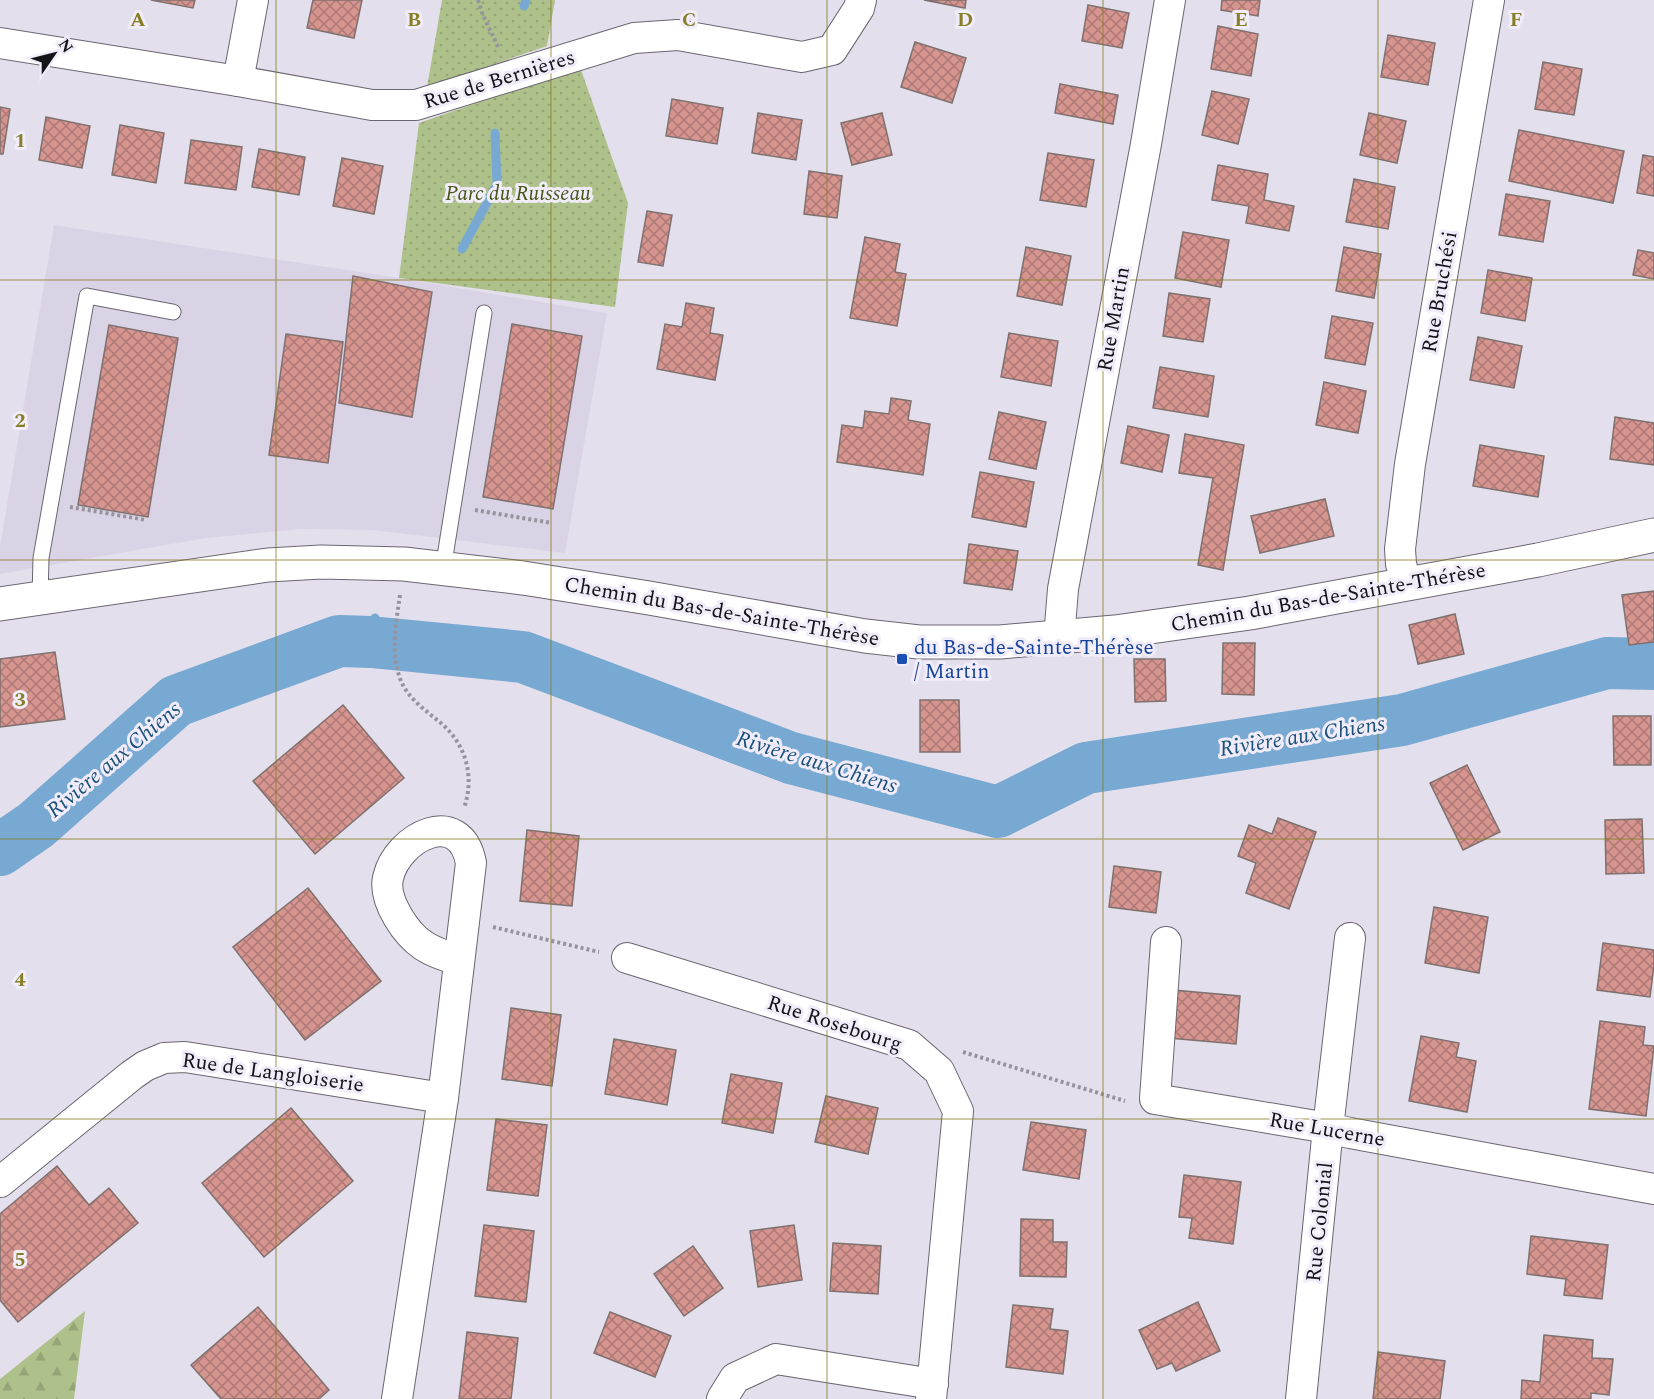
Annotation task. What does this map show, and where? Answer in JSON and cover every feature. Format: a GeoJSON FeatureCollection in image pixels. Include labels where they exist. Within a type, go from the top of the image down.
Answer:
{"type":"FeatureCollection","features":[{"type":"Feature","properties":{"kind":"street"},"geometry":{"type":"LineString","coordinates":[[238,81],[253,0]]}},
{"type":"Feature","properties":{"kind":"street","name":"Rue de Bernières"},"geometry":{"type":"LineString","coordinates":[[0,43],[372,105],[416,105],[634,38],[678,35],[802,57],[832,50],[859,9],[861,0]]}},
{"type":"Feature","properties":{"kind":"street","name":"Rue Martin"},"geometry":{"type":"LineString","coordinates":[[1061,638],[1064,589],[1146,144],[1170,0]]}},
{"type":"Feature","properties":{"kind":"street","name":"Rue Bruchési"},"geometry":{"type":"LineString","coordinates":[[1407,585],[1401,564],[1400,549],[1410,464],[1489,0]]}},
{"type":"Feature","properties":{"kind":"street","name":"Chemin du Bas-de-Sainte-Thérèse"},"geometry":{"type":"LineString","coordinates":[[0,604],[278,564],[349,562],[404,564],[534,580],[650,598],[838,632],[892,639],[974,643],[1061,638],[1209,620],[1407,585],[1654,535]]}},
{"type":"Feature","properties":{"kind":"street","name":"Rue Colonial"},"geometry":{"type":"LineString","coordinates":[[1301,1399],[1350,938]]}},
{"type":"Feature","properties":{"kind":"street","name":"Rue Lucerne"},"geometry":{"type":"LineString","coordinates":[[1166,942],[1155,1099],[1328,1128],[1654,1189]]}},
{"type":"Feature","properties":{"kind":"street","name":"Rue Rosebourg"},"geometry":{"type":"LineString","coordinates":[[618,956],[909,1046],[939,1071],[958,1111],[932,1391],[776,1359],[735,1378],[722,1399]]}},
{"type":"Feature","properties":{"kind":"street"},"geometry":{"type":"LineString","coordinates":[[397,1399],[443,1098],[459,960]]}},
{"type":"Feature","properties":{"kind":"street","name":"Rue de Langloiserie"},"geometry":{"type":"LineString","coordinates":[[0,1182],[132,1075],[145,1066],[164,1058],[185,1057],[443,1098]]}},
{"type":"Feature","properties":{"kind":"lane"},"geometry":{"type":"LineString","coordinates":[[40,598],[41,558],[87,296],[173,312]]}},
{"type":"Feature","properties":{"kind":"lane"},"geometry":{"type":"LineString","coordinates":[[443,568],[484,313]]}},
{"type":"Feature","properties":{"kind":"path"},"geometry":{"type":"LineString","coordinates":[[478,0],[499,50]]}},
{"type":"Feature","properties":{"kind":"path"},"geometry":{"type":"LineString","coordinates":[[66,517],[68,506],[146,520]]}},
{"type":"Feature","properties":{"kind":"path"},"geometry":{"type":"LineString","coordinates":[[471,510],[552,524]]}},
{"type":"Feature","properties":{"kind":"path"},"geometry":{"type":"LineString","coordinates":[[401,585],[394,652],[395,666],[410,697],[444,727],[456,740],[464,755],[470,779],[464,808]]}},
{"type":"Feature","properties":{"kind":"path"},"geometry":{"type":"LineString","coordinates":[[486,926],[618,956]]}},
{"type":"Feature","properties":{"kind":"path"},"geometry":{"type":"LineString","coordinates":[[954,1052],[963,1052],[1135,1104]]}},
{"type":"Feature","properties":{"kind":"shaded area"},"geometry":{"type":"Polygon","coordinates":[[[54,225],[399,278],[607,313],[565,553],[373,530],[301,529],[206,538],[0,574],[0,547],[54,225]]]}},
{"type":"Feature","properties":{"kind":"green space"},"geometry":{"type":"Polygon","coordinates":[[[442,0],[555,0],[547,46],[427,87],[442,0]]]}},
{"type":"Feature","properties":{"kind":"green space","name":"Parc du Ruisseau"},"geometry":{"type":"Polygon","coordinates":[[[580,67],[628,203],[615,307],[399,278],[419,123],[580,67]]]}},
{"type":"Feature","properties":{"kind":"green space"},"geometry":{"type":"Polygon","coordinates":[[[85,1311],[74,1399],[0,1399],[0,1379],[85,1311]]]}},
{"type":"Feature","properties":{"kind":"building"},"geometry":{"type":"Polygon","coordinates":[[[151,0],[195,0],[193,8],[151,0]]]}},
{"type":"Feature","properties":{"kind":"building"},"geometry":{"type":"Polygon","coordinates":[[[313,0],[362,0],[354,38],[307,28],[313,0]]]}},
{"type":"Feature","properties":{"kind":"building"},"geometry":{"type":"Polygon","coordinates":[[[924,0],[966,0],[965,8],[924,0]]]}},
{"type":"Feature","properties":{"kind":"building"},"geometry":{"type":"Polygon","coordinates":[[[1222,0],[1260,0],[1258,16],[1221,10],[1222,0]]]}},
{"type":"Feature","properties":{"kind":"building"},"geometry":{"type":"Polygon","coordinates":[[[1088,5],[1129,13],[1122,48],[1082,41],[1088,5]]]}},
{"type":"Feature","properties":{"kind":"building"},"geometry":{"type":"Polygon","coordinates":[[[1218,26],[1258,34],[1251,76],[1211,69],[1218,26]]]}},
{"type":"Feature","properties":{"kind":"building"},"geometry":{"type":"Polygon","coordinates":[[[1388,35],[1435,43],[1428,85],[1381,77],[1388,35]]]}},
{"type":"Feature","properties":{"kind":"building"},"geometry":{"type":"Polygon","coordinates":[[[915,42],[966,58],[952,103],[901,87],[915,42]]]}},
{"type":"Feature","properties":{"kind":"building"},"geometry":{"type":"Polygon","coordinates":[[[1543,62],[1582,69],[1574,115],[1535,109],[1543,62]]]}},
{"type":"Feature","properties":{"kind":"building"},"geometry":{"type":"Polygon","coordinates":[[[1060,84],[1118,95],[1113,124],[1055,113],[1060,84]]]}},
{"type":"Feature","properties":{"kind":"building"},"geometry":{"type":"Polygon","coordinates":[[[1212,91],[1249,99],[1238,144],[1202,135],[1212,91]]]}},
{"type":"Feature","properties":{"kind":"building"},"geometry":{"type":"Polygon","coordinates":[[[672,99],[723,108],[717,144],[666,136],[672,99]]]}},
{"type":"Feature","properties":{"kind":"building"},"geometry":{"type":"Polygon","coordinates":[[[0,107],[10,109],[3,154],[0,154],[0,107]]]}},
{"type":"Feature","properties":{"kind":"building"},"geometry":{"type":"Polygon","coordinates":[[[758,113],[802,120],[796,160],[752,153],[758,113]]]}},
{"type":"Feature","properties":{"kind":"building"},"geometry":{"type":"Polygon","coordinates":[[[882,113],[892,155],[852,165],[841,123],[882,113]]]}},
{"type":"Feature","properties":{"kind":"building"},"geometry":{"type":"Polygon","coordinates":[[[1369,113],[1406,121],[1397,163],[1360,155],[1369,113]]]}},
{"type":"Feature","properties":{"kind":"building"},"geometry":{"type":"Polygon","coordinates":[[[46,117],[90,126],[82,168],[39,160],[46,117]]]}},
{"type":"Feature","properties":{"kind":"building"},"geometry":{"type":"Polygon","coordinates":[[[120,125],[164,133],[156,183],[112,175],[120,125]]]}},
{"type":"Feature","properties":{"kind":"building"},"geometry":{"type":"Polygon","coordinates":[[[1519,130],[1624,151],[1613,203],[1509,181],[1519,130]]]}},
{"type":"Feature","properties":{"kind":"building"},"geometry":{"type":"Polygon","coordinates":[[[191,140],[242,147],[236,190],[185,183],[191,140]]]}},
{"type":"Feature","properties":{"kind":"building"},"geometry":{"type":"Polygon","coordinates":[[[259,149],[305,157],[299,195],[252,187],[259,149]]]}},
{"type":"Feature","properties":{"kind":"building"},"geometry":{"type":"Polygon","coordinates":[[[1048,153],[1094,160],[1086,207],[1040,200],[1048,153]]]}},
{"type":"Feature","properties":{"kind":"building"},"geometry":{"type":"Polygon","coordinates":[[[1643,155],[1654,157],[1654,196],[1637,193],[1643,155]]]}},
{"type":"Feature","properties":{"kind":"building"},"geometry":{"type":"Polygon","coordinates":[[[342,158],[383,166],[374,214],[333,206],[342,158]]]}},
{"type":"Feature","properties":{"kind":"building"},"geometry":{"type":"Polygon","coordinates":[[[1218,165],[1268,174],[1264,200],[1294,206],[1289,231],[1246,223],[1249,206],[1212,200],[1218,165]]]}},
{"type":"Feature","properties":{"kind":"building"},"geometry":{"type":"Polygon","coordinates":[[[809,171],[842,176],[837,218],[804,214],[809,171]]]}},
{"type":"Feature","properties":{"kind":"building"},"geometry":{"type":"Polygon","coordinates":[[[1354,179],[1395,187],[1388,229],[1346,222],[1354,179]]]}},
{"type":"Feature","properties":{"kind":"building"},"geometry":{"type":"Polygon","coordinates":[[[1506,194],[1550,201],[1543,242],[1499,235],[1506,194]]]}},
{"type":"Feature","properties":{"kind":"building"},"geometry":{"type":"Polygon","coordinates":[[[647,211],[672,215],[663,266],[638,262],[647,211]]]}},
{"type":"Feature","properties":{"kind":"building"},"geometry":{"type":"Polygon","coordinates":[[[1183,232],[1229,240],[1221,287],[1175,278],[1183,232]]]}},
{"type":"Feature","properties":{"kind":"building"},"geometry":{"type":"Polygon","coordinates":[[[865,237],[900,244],[895,272],[906,274],[897,326],[850,318],[865,237]]]}},
{"type":"Feature","properties":{"kind":"building"},"geometry":{"type":"Polygon","coordinates":[[[1026,247],[1071,256],[1062,305],[1017,296],[1026,247]]]}},
{"type":"Feature","properties":{"kind":"building"},"geometry":{"type":"Polygon","coordinates":[[[1344,247],[1381,254],[1374,298],[1336,291],[1344,247]]]}},
{"type":"Feature","properties":{"kind":"building"},"geometry":{"type":"Polygon","coordinates":[[[1638,250],[1654,253],[1654,279],[1633,275],[1638,250]]]}},
{"type":"Feature","properties":{"kind":"building"},"geometry":{"type":"Polygon","coordinates":[[[1488,270],[1532,278],[1525,321],[1481,313],[1488,270]]]}},
{"type":"Feature","properties":{"kind":"building"},"geometry":{"type":"Polygon","coordinates":[[[353,276],[432,292],[412,417],[339,403],[353,276]]]}},
{"type":"Feature","properties":{"kind":"building"},"geometry":{"type":"Polygon","coordinates":[[[1169,293],[1210,299],[1203,342],[1163,336],[1169,293]]]}},
{"type":"Feature","properties":{"kind":"building"},"geometry":{"type":"Polygon","coordinates":[[[686,303],[714,308],[710,333],[723,335],[715,380],[657,369],[665,324],[682,327],[686,303]]]}},
{"type":"Feature","properties":{"kind":"building"},"geometry":{"type":"Polygon","coordinates":[[[1332,316],[1373,323],[1365,365],[1325,358],[1332,316]]]}},
{"type":"Feature","properties":{"kind":"building"},"geometry":{"type":"Polygon","coordinates":[[[512,324],[582,336],[553,509],[483,497],[512,324]]]}},
{"type":"Feature","properties":{"kind":"building"},"geometry":{"type":"Polygon","coordinates":[[[109,325],[178,338],[148,517],[78,505],[109,325]]]}},
{"type":"Feature","properties":{"kind":"building"},"geometry":{"type":"Polygon","coordinates":[[[1009,333],[1058,341],[1051,386],[1001,377],[1009,333]]]}},
{"type":"Feature","properties":{"kind":"building"},"geometry":{"type":"Polygon","coordinates":[[[286,334],[343,342],[328,463],[269,455],[286,334]]]}},
{"type":"Feature","properties":{"kind":"building"},"geometry":{"type":"Polygon","coordinates":[[[1478,337],[1522,346],[1514,388],[1470,380],[1478,337]]]}},
{"type":"Feature","properties":{"kind":"building"},"geometry":{"type":"Polygon","coordinates":[[[1160,367],[1214,376],[1208,417],[1153,408],[1160,367]]]}},
{"type":"Feature","properties":{"kind":"building"},"geometry":{"type":"Polygon","coordinates":[[[1324,382],[1366,391],[1358,433],[1316,425],[1324,382]]]}},
{"type":"Feature","properties":{"kind":"building"},"geometry":{"type":"Polygon","coordinates":[[[891,398],[911,401],[908,420],[930,424],[923,475],[837,462],[842,425],[863,428],[865,411],[889,414],[891,398]]]}},
{"type":"Feature","properties":{"kind":"building"},"geometry":{"type":"Polygon","coordinates":[[[999,412],[1046,422],[1036,469],[989,459],[999,412]]]}},
{"type":"Feature","properties":{"kind":"building"},"geometry":{"type":"Polygon","coordinates":[[[1615,417],[1654,423],[1654,465],[1610,459],[1615,417]]]}},
{"type":"Feature","properties":{"kind":"building"},"geometry":{"type":"Polygon","coordinates":[[[1128,426],[1169,435],[1162,472],[1121,463],[1128,426]]]}},
{"type":"Feature","properties":{"kind":"building"},"geometry":{"type":"Polygon","coordinates":[[[1185,434],[1244,445],[1223,570],[1198,565],[1213,478],[1179,473],[1185,434]]]}},
{"type":"Feature","properties":{"kind":"building"},"geometry":{"type":"Polygon","coordinates":[[[1480,445],[1544,456],[1538,497],[1473,486],[1480,445]]]}},
{"type":"Feature","properties":{"kind":"building"},"geometry":{"type":"Polygon","coordinates":[[[980,472],[1034,482],[1026,527],[972,517],[980,472]]]}},
{"type":"Feature","properties":{"kind":"building"},"geometry":{"type":"Polygon","coordinates":[[[1325,499],[1334,536],[1260,553],[1251,516],[1325,499]]]}},
{"type":"Feature","properties":{"kind":"building"},"geometry":{"type":"Polygon","coordinates":[[[969,544],[1018,551],[1012,590],[964,583],[969,544]]]}},
{"type":"Feature","properties":{"kind":"building"},"geometry":{"type":"Polygon","coordinates":[[[1654,591],[1654,642],[1629,645],[1622,595],[1654,591]]]}},
{"type":"Feature","properties":{"kind":"building"},"geometry":{"type":"Polygon","coordinates":[[[1455,614],[1464,654],[1418,664],[1409,625],[1455,614]]]}},
{"type":"Feature","properties":{"kind":"building"},"geometry":{"type":"Polygon","coordinates":[[[1223,643],[1255,643],[1254,695],[1222,694],[1223,643]]]}},
{"type":"Feature","properties":{"kind":"building"},"geometry":{"type":"Polygon","coordinates":[[[55,652],[65,719],[0,727],[0,659],[55,652]]]}},
{"type":"Feature","properties":{"kind":"building"},"geometry":{"type":"Polygon","coordinates":[[[1134,659],[1165,659],[1166,701],[1135,702],[1134,659]]]}},
{"type":"Feature","properties":{"kind":"building"},"geometry":{"type":"Polygon","coordinates":[[[920,700],[959,700],[960,752],[920,752],[920,700]]]}},
{"type":"Feature","properties":{"kind":"building"},"geometry":{"type":"Polygon","coordinates":[[[343,705],[404,778],[315,854],[253,781],[343,705]]]}},
{"type":"Feature","properties":{"kind":"building"},"geometry":{"type":"Polygon","coordinates":[[[1613,716],[1651,716],[1651,765],[1614,765],[1613,716]]]}},
{"type":"Feature","properties":{"kind":"building"},"geometry":{"type":"Polygon","coordinates":[[[1467,765],[1500,832],[1463,850],[1430,783],[1467,765]]]}},
{"type":"Feature","properties":{"kind":"building"},"geometry":{"type":"Polygon","coordinates":[[[1278,818],[1316,832],[1289,909],[1246,893],[1256,863],[1238,856],[1249,825],[1272,834],[1278,818]]]}},
{"type":"Feature","properties":{"kind":"building"},"geometry":{"type":"Polygon","coordinates":[[[1642,819],[1644,873],[1606,874],[1605,820],[1642,819]]]}},
{"type":"Feature","properties":{"kind":"building"},"geometry":{"type":"Polygon","coordinates":[[[527,830],[579,836],[572,906],[520,901],[527,830]]]}},
{"type":"Feature","properties":{"kind":"building"},"geometry":{"type":"Polygon","coordinates":[[[1114,866],[1161,872],[1156,913],[1109,907],[1114,866]]]}},
{"type":"Feature","properties":{"kind":"building"},"geometry":{"type":"Polygon","coordinates":[[[308,888],[381,981],[305,1040],[233,947],[308,888]]]}},
{"type":"Feature","properties":{"kind":"building"},"geometry":{"type":"Polygon","coordinates":[[[1434,907],[1488,917],[1479,973],[1425,963],[1434,907]]]}},
{"type":"Feature","properties":{"kind":"building"},"geometry":{"type":"Polygon","coordinates":[[[1603,943],[1654,950],[1650,997],[1597,990],[1603,943]]]}},
{"type":"Feature","properties":{"kind":"building"},"geometry":{"type":"Polygon","coordinates":[[[1173,990],[1240,996],[1236,1044],[1169,1038],[1173,990]]]}},
{"type":"Feature","properties":{"kind":"building"},"geometry":{"type":"Polygon","coordinates":[[[511,1008],[561,1015],[552,1086],[502,1079],[511,1008]]]}},
{"type":"Feature","properties":{"kind":"building"},"geometry":{"type":"Polygon","coordinates":[[[1600,1021],[1645,1027],[1643,1045],[1654,1046],[1646,1116],[1589,1109],[1600,1021]]]}},
{"type":"Feature","properties":{"kind":"building"},"geometry":{"type":"Polygon","coordinates":[[[1421,1036],[1459,1043],[1456,1057],[1476,1061],[1467,1112],[1409,1101],[1421,1036]]]}},
{"type":"Feature","properties":{"kind":"building"},"geometry":{"type":"Polygon","coordinates":[[[614,1039],[676,1050],[667,1105],[605,1094],[614,1039]]]}},
{"type":"Feature","properties":{"kind":"building"},"geometry":{"type":"Polygon","coordinates":[[[731,1074],[782,1083],[773,1133],[722,1123],[731,1074]]]}},
{"type":"Feature","properties":{"kind":"building"},"geometry":{"type":"Polygon","coordinates":[[[826,1096],[878,1108],[868,1154],[815,1142],[826,1096]]]}},
{"type":"Feature","properties":{"kind":"building"},"geometry":{"type":"Polygon","coordinates":[[[291,1108],[353,1181],[264,1257],[202,1183],[291,1108]]]}},
{"type":"Feature","properties":{"kind":"building"},"geometry":{"type":"Polygon","coordinates":[[[496,1119],[547,1125],[538,1196],[487,1190],[496,1119]]]}},
{"type":"Feature","properties":{"kind":"building"},"geometry":{"type":"Polygon","coordinates":[[[1031,1122],[1086,1130],[1079,1179],[1023,1170],[1031,1122]]]}},
{"type":"Feature","properties":{"kind":"building"},"geometry":{"type":"Polygon","coordinates":[[[57,1166],[89,1205],[109,1188],[138,1223],[18,1322],[0,1300],[0,1214],[57,1166]]]}},
{"type":"Feature","properties":{"kind":"building"},"geometry":{"type":"Polygon","coordinates":[[[1184,1175],[1241,1182],[1233,1244],[1189,1238],[1192,1218],[1179,1217],[1184,1175]]]}},
{"type":"Feature","properties":{"kind":"building"},"geometry":{"type":"Polygon","coordinates":[[[1021,1219],[1053,1220],[1053,1242],[1067,1242],[1066,1277],[1020,1276],[1021,1219]]]}},
{"type":"Feature","properties":{"kind":"building"},"geometry":{"type":"Polygon","coordinates":[[[484,1225],[534,1231],[526,1302],[475,1296],[484,1225]]]}},
{"type":"Feature","properties":{"kind":"building"},"geometry":{"type":"Polygon","coordinates":[[[794,1225],[802,1280],[758,1287],[750,1231],[794,1225]]]}},
{"type":"Feature","properties":{"kind":"building"},"geometry":{"type":"Polygon","coordinates":[[[1531,1236],[1608,1245],[1602,1299],[1564,1295],[1566,1279],[1527,1274],[1531,1236]]]}},
{"type":"Feature","properties":{"kind":"building"},"geometry":{"type":"Polygon","coordinates":[[[833,1243],[881,1246],[878,1294],[830,1291],[833,1243]]]}},
{"type":"Feature","properties":{"kind":"building"},"geometry":{"type":"Polygon","coordinates":[[[693,1246],[723,1288],[684,1316],[654,1274],[693,1246]]]}},
{"type":"Feature","properties":{"kind":"building"},"geometry":{"type":"Polygon","coordinates":[[[1198,1302],[1220,1351],[1176,1371],[1172,1363],[1157,1369],[1139,1330],[1198,1302]]]}},
{"type":"Feature","properties":{"kind":"building"},"geometry":{"type":"Polygon","coordinates":[[[1013,1305],[1053,1309],[1050,1329],[1068,1331],[1063,1374],[1006,1367],[1013,1305]]]}},
{"type":"Feature","properties":{"kind":"building"},"geometry":{"type":"Polygon","coordinates":[[[258,1307],[329,1390],[319,1399],[221,1399],[191,1365],[258,1307]]]}},
{"type":"Feature","properties":{"kind":"building"},"geometry":{"type":"Polygon","coordinates":[[[610,1312],[671,1336],[655,1377],[594,1353],[610,1312]]]}},
{"type":"Feature","properties":{"kind":"building"},"geometry":{"type":"Polygon","coordinates":[[[467,1332],[518,1338],[511,1399],[459,1399],[467,1332]]]}},
{"type":"Feature","properties":{"kind":"building"},"geometry":{"type":"Polygon","coordinates":[[[1544,1335],[1593,1340],[1592,1358],[1613,1359],[1609,1395],[1591,1393],[1591,1399],[1521,1399],[1522,1380],[1540,1382],[1544,1335]]]}},
{"type":"Feature","properties":{"kind":"building"},"geometry":{"type":"Polygon","coordinates":[[[1378,1352],[1445,1361],[1440,1399],[1373,1399],[1378,1352]]]}},
{"type":"Feature","properties":{"kind":"waterway"},"geometry":{"type":"LineString","coordinates":[[524,6],[526,0]]}},
{"type":"Feature","properties":{"kind":"waterway"},"geometry":{"type":"LineString","coordinates":[[462,249],[497,184],[495,133]]}},
{"type":"Feature","properties":{"kind":"waterway"},"geometry":{"type":"LineString","coordinates":[[371,642],[375,618]]}},
{"type":"Feature","properties":{"kind":"waterway","name":"Rivière aux Chiens"},"geometry":{"type":"LineString","coordinates":[[0,850],[36,825],[176,701],[339,641],[523,657],[791,758],[998,812],[1086,768],[1402,720],[1607,663],[1654,664]]}},
{"type":"Feature","properties":{"kind":"place","name":"du Bas-de-Sainte-Thérèse / Martin"},"geometry":{"type":"Point","coordinates":[902,659]}}]}
